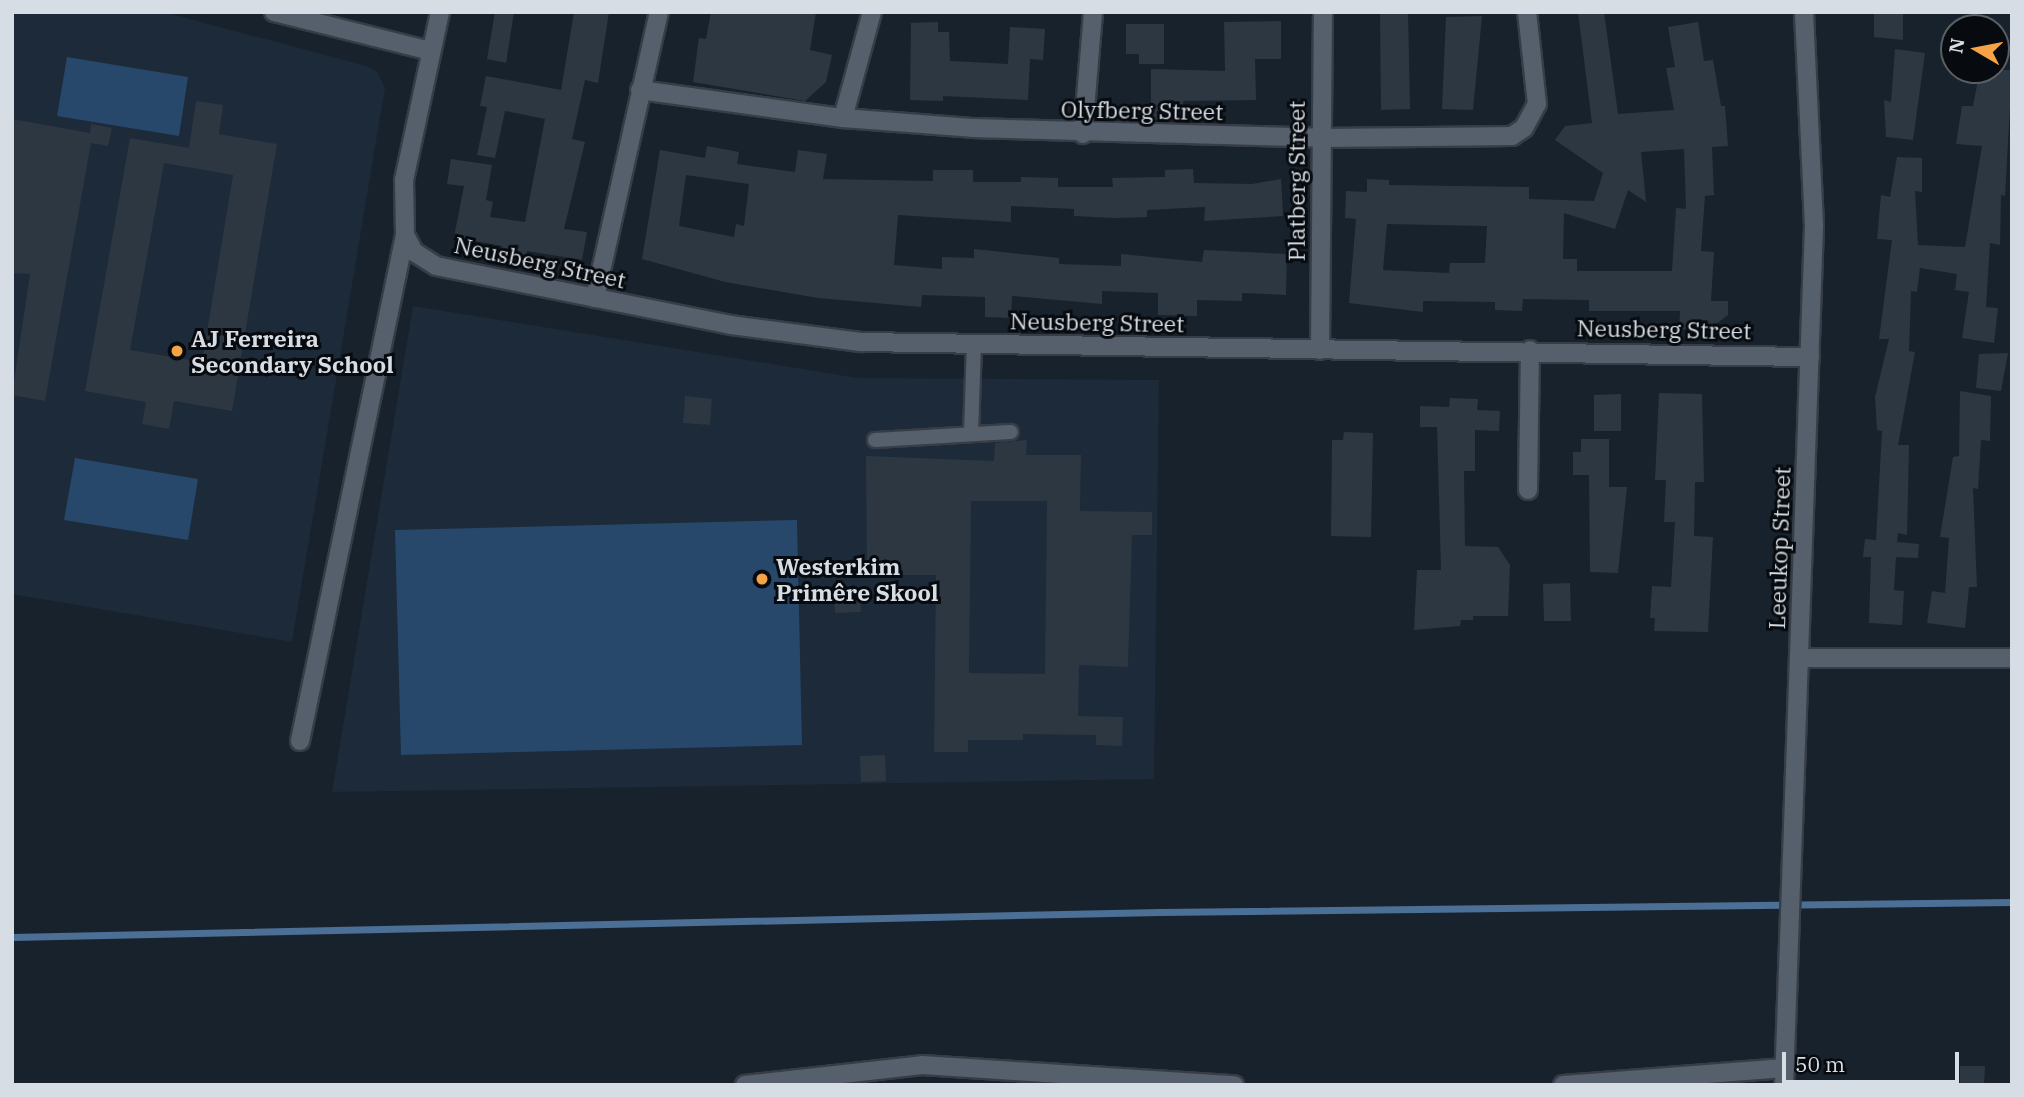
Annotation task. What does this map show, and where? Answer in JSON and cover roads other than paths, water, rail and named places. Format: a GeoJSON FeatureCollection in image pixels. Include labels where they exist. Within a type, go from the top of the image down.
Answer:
{"type":"FeatureCollection","features":[{"type":"Feature","properties":{"kind":"street"},"geometry":{"type":"LineString","coordinates":[[274,12],[430,51]]}},
{"type":"Feature","properties":{"kind":"street"},"geometry":{"type":"LineString","coordinates":[[300,741],[405,235],[404,180],[440,12]]}},
{"type":"Feature","properties":{"kind":"street"},"geometry":{"type":"LineString","coordinates":[[595,298],[659,12]]}},
{"type":"Feature","properties":{"kind":"street"},"geometry":{"type":"LineString","coordinates":[[843,118],[872,12]]}},
{"type":"Feature","properties":{"kind":"street"},"geometry":{"type":"LineString","coordinates":[[1083,134],[1093,12]]}},
{"type":"Feature","properties":{"kind":"street","name":"Platberg Street"},"geometry":{"type":"LineString","coordinates":[[1320,350],[1323,12]]}},
{"type":"Feature","properties":{"kind":"street","name":"Olyfberg Street"},"geometry":{"type":"LineString","coordinates":[[640,90],[843,118],[1083,134],[1320,138],[1512,136],[1524,128],[1536,104],[1527,12]]}},
{"type":"Feature","properties":{"kind":"street","name":"Leeukop Street"},"geometry":{"type":"LineString","coordinates":[[1784,1077],[1810,357],[1814,154],[1804,12]]}},
{"type":"Feature","properties":{"kind":"street","name":"Neusberg Street"},"geometry":{"type":"LineString","coordinates":[[405,235],[414,252],[436,266],[797,336],[974,344],[1320,350],[1530,350],[1810,357]]}},
{"type":"Feature","properties":{"kind":"street"},"geometry":{"type":"LineString","coordinates":[[1528,491],[1530,350]]}},
{"type":"Feature","properties":{"kind":"street"},"geometry":{"type":"LineString","coordinates":[[1800,658],[2012,658]]}},
{"type":"Feature","properties":{"kind":"street"},"geometry":{"type":"LineString","coordinates":[[745,1085],[922,1065],[1234,1085]]}},
{"type":"Feature","properties":{"kind":"street"},"geometry":{"type":"LineString","coordinates":[[1563,1085],[1784,1077]]}},
{"type":"Feature","properties":{"kind":"lane"},"geometry":{"type":"LineString","coordinates":[[971,434],[974,344]]}},
{"type":"Feature","properties":{"kind":"lane"},"geometry":{"type":"LineString","coordinates":[[874,440],[1012,432]]}},
{"type":"Feature","properties":{"kind":"waterway"},"geometry":{"type":"LineString","coordinates":[[12,937],[1160,912],[2012,902]]}},
{"type":"Feature","properties":{"kind":"place","name":"AJ Ferreira Secondary School"},"geometry":{"type":"Point","coordinates":[177,351]}},
{"type":"Feature","properties":{"kind":"place","name":"Westerkim Primêre Skool"},"geometry":{"type":"Point","coordinates":[762,579]}}]}
